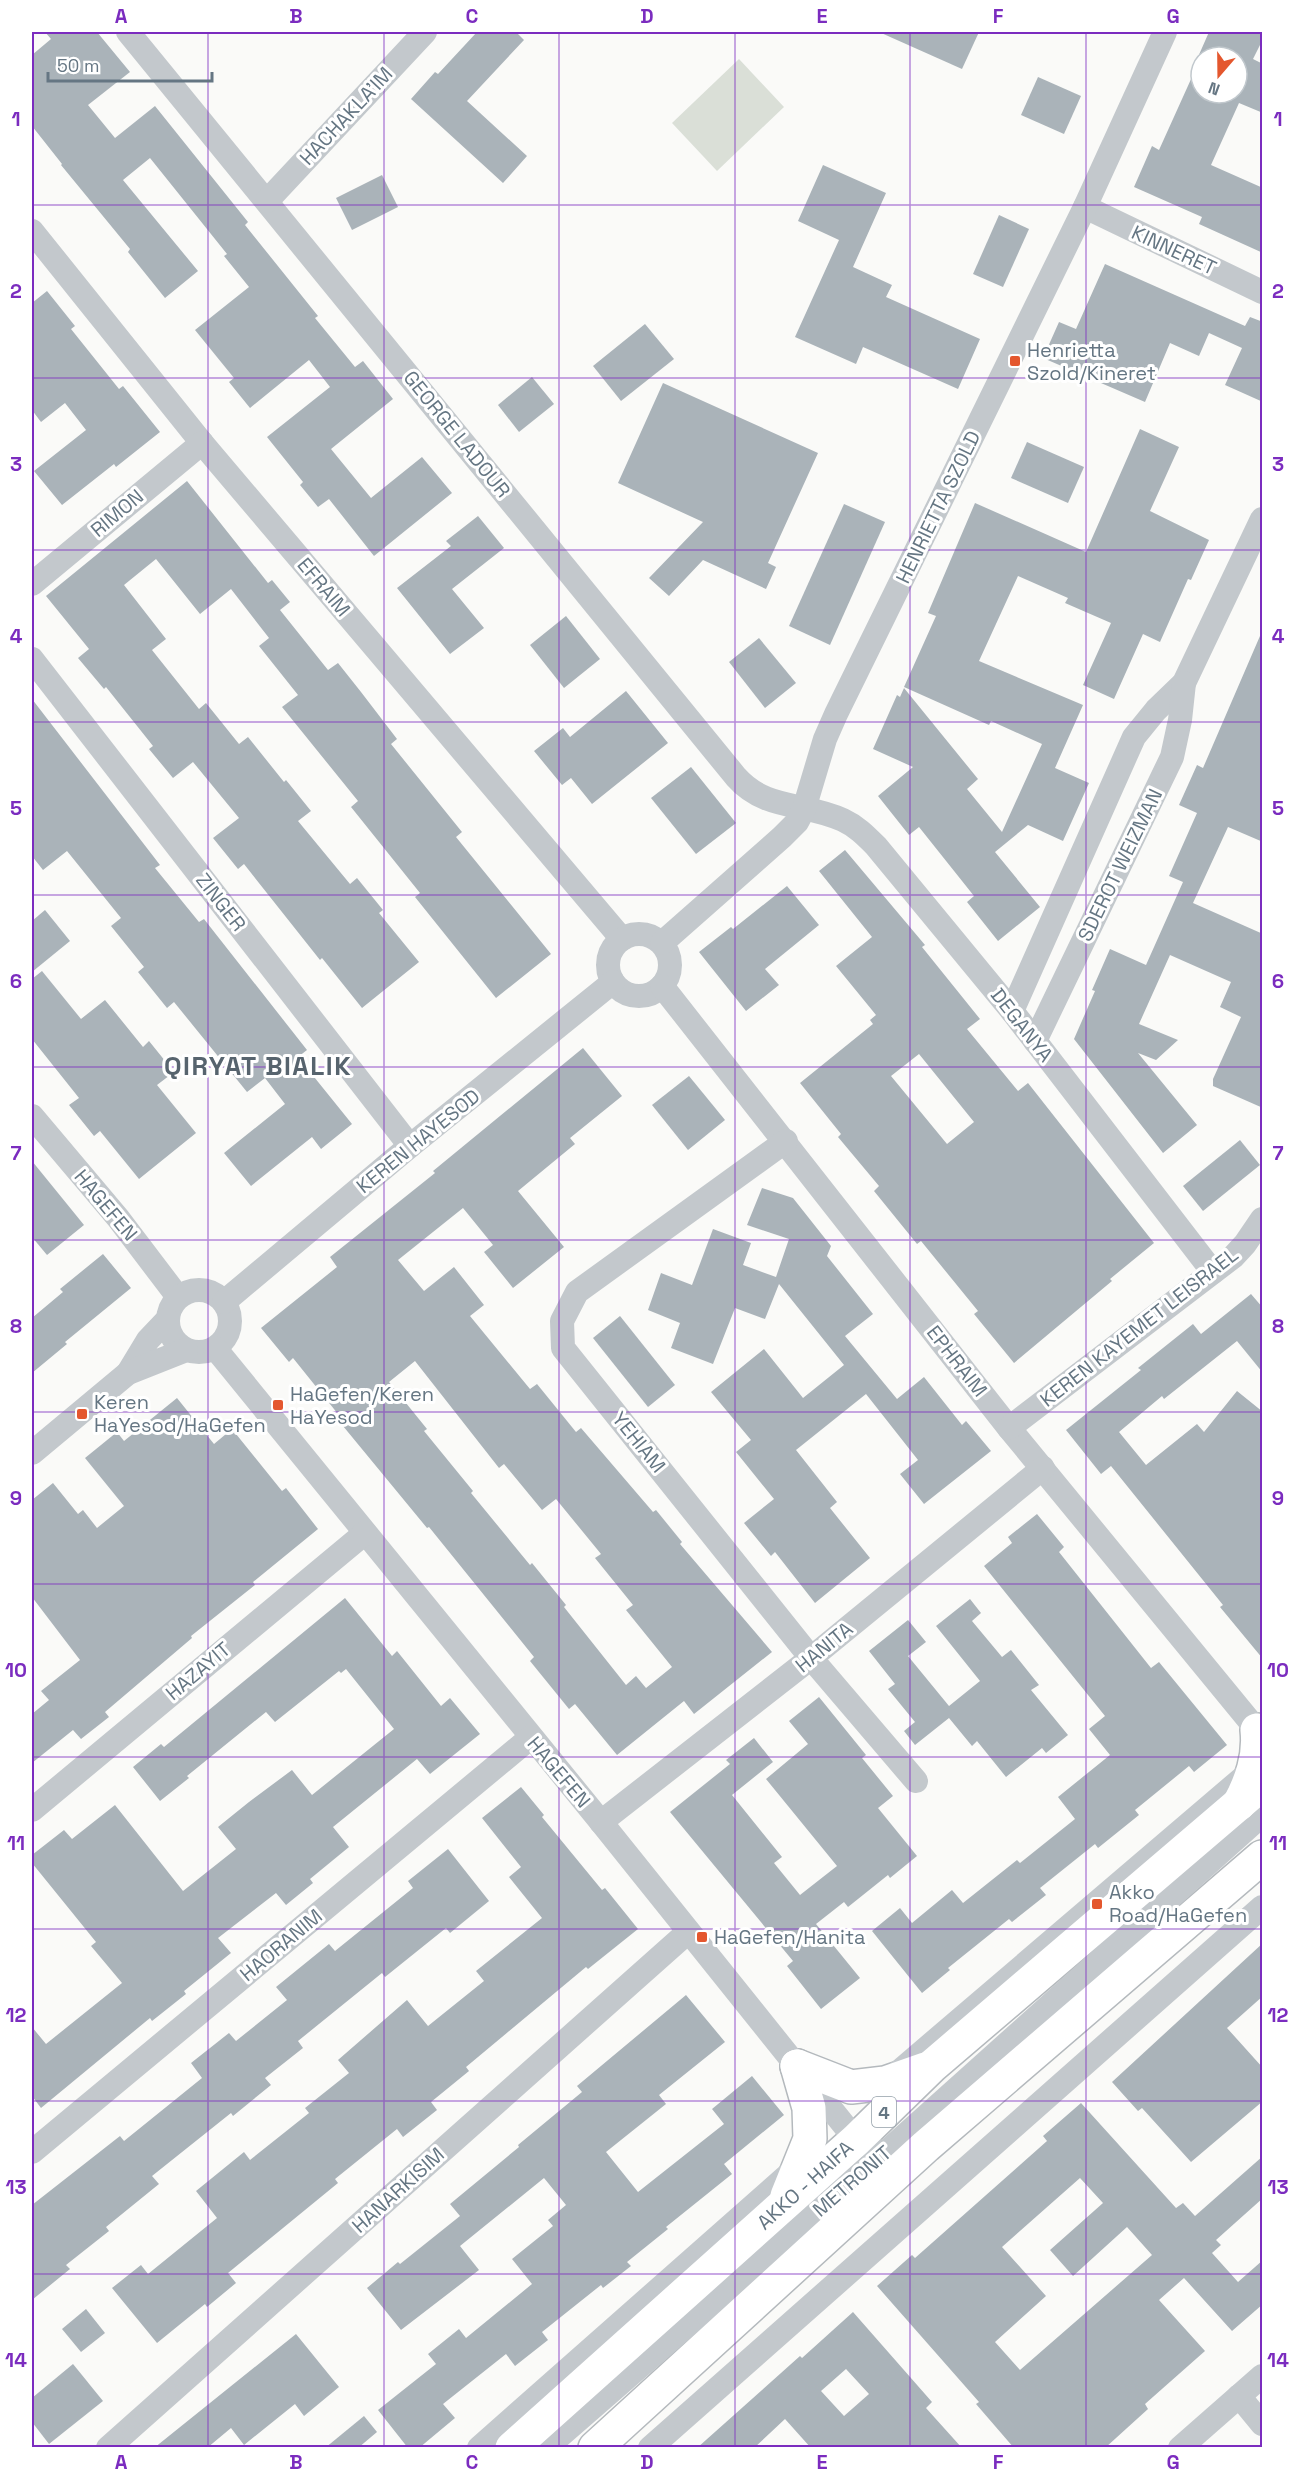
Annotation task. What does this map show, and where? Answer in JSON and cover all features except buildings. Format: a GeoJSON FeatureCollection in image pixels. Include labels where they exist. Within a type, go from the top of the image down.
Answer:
{"type":"FeatureCollection","features":[{"type":"Feature","properties":{"kind":"highway"},"geometry":{"type":"LineString","coordinates":[[1258,1776],[1260,1731]]}},
{"type":"Feature","properties":{"kind":"highway","name":"AKKO - HAIFA"},"geometry":{"type":"LineString","coordinates":[[512,2448],[715,2252],[870,2147],[932,2066],[1250,1810],[1258,1776]]}},
{"type":"Feature","properties":{"kind":"highway"},"geometry":{"type":"LineString","coordinates":[[595,2448],[926,2146],[1263,1857]]}},
{"type":"Feature","properties":{"kind":"highway"},"geometry":{"type":"LineString","coordinates":[[797,2066],[851,2087],[885,2083],[932,2066]]}},
{"type":"Feature","properties":{"kind":"highway"},"geometry":{"type":"LineString","coordinates":[[784,2204],[810,2139],[809,2108],[797,2066]]}},
{"type":"Feature","properties":{"kind":"street","name":"GEORGE LADOUR"},"geometry":{"type":"LineString","coordinates":[[128,32],[741,783],[760,797],[804,809]]}},
{"type":"Feature","properties":{"kind":"street","name":"HACHAKLA'IM"},"geometry":{"type":"LineString","coordinates":[[267,201],[425,32]]}},
{"type":"Feature","properties":{"kind":"street","name":"HENRIETTA SZOLD"},"geometry":{"type":"LineString","coordinates":[[662,943],[797,822],[804,809],[825,739],[836,714],[1085,207],[1165,32]]}},
{"type":"Feature","properties":{"kind":"street","name":"KINNERET"},"geometry":{"type":"LineString","coordinates":[[1085,207],[1263,292]]}},
{"type":"Feature","properties":{"kind":"street","name":"EFRAIM"},"geometry":{"type":"LineString","coordinates":[[32,231],[202,443],[622,939]]}},
{"type":"Feature","properties":{"kind":"street","name":"RIMON"},"geometry":{"type":"LineString","coordinates":[[32,584],[202,443]]}},
{"type":"Feature","properties":{"kind":"street","name":"SDEROT WEIZMAN"},"geometry":{"type":"LineString","coordinates":[[1035,1041],[1172,757],[1180,720],[1184,683],[1263,519]]}},
{"type":"Feature","properties":{"kind":"street","name":"ZINGER"},"geometry":{"type":"LineString","coordinates":[[32,659],[410,1146]]}},
{"type":"Feature","properties":{"kind":"street","name":"SDEROT WEIZMAN"},"geometry":{"type":"LineString","coordinates":[[1012,1011],[1134,737],[1156,710],[1184,683]]}},
{"type":"Feature","properties":{"kind":"street","name":"DEGANYA"},"geometry":{"type":"LineString","coordinates":[[804,809],[840,818],[859,828],[1012,1011],[1213,1272]]}},
{"type":"Feature","properties":{"kind":"street"},"geometry":{"type":"LineString","coordinates":[[643,934],[662,943],[668,951],[670,970],[662,986],[655,992],[637,996],[627,994],[613,982],[608,963],[610,954],[622,939],[643,934]]}},
{"type":"Feature","properties":{"kind":"street","name":"KEREN HAYESOD"},"geometry":{"type":"LineString","coordinates":[[224,1302],[410,1146],[613,982]]}},
{"type":"Feature","properties":{"kind":"street","name":"EPHRAIM"},"geometry":{"type":"LineString","coordinates":[[662,986],[1009,1428],[1260,1731]]}},
{"type":"Feature","properties":{"kind":"street","name":"HAGEFEN"},"geometry":{"type":"LineString","coordinates":[[33,1121],[118,1218],[178,1297]]}},
{"type":"Feature","properties":{"kind":"street","name":"YEHIAM"},"geometry":{"type":"LineString","coordinates":[[786,1142],[577,1292],[562,1321],[563,1348],[812,1658],[916,1781]]}},
{"type":"Feature","properties":{"kind":"street","name":"KEREN KAYEMET LEISRAEL"},"geometry":{"type":"LineString","coordinates":[[1009,1428],[1213,1272],[1245,1244],[1263,1220]]}},
{"type":"Feature","properties":{"kind":"street"},"geometry":{"type":"LineString","coordinates":[[32,1453],[128,1373],[186,1350],[206,1352],[223,1342],[229,1333],[230,1312],[224,1302],[208,1290],[187,1292],[178,1297],[169,1311],[167,1320],[172,1337],[186,1350]]}},
{"type":"Feature","properties":{"kind":"street"},"geometry":{"type":"LineString","coordinates":[[128,1373],[148,1340],[167,1320]]}},
{"type":"Feature","properties":{"kind":"street","name":"HAGEFEN"},"geometry":{"type":"LineString","coordinates":[[215,1348],[797,2066],[870,2147]]}},
{"type":"Feature","properties":{"kind":"street","name":"HANITA"},"geometry":{"type":"LineString","coordinates":[[601,1822],[812,1658],[1043,1468]]}},
{"type":"Feature","properties":{"kind":"street","name":"HAZAYIT"},"geometry":{"type":"LineString","coordinates":[[32,1810],[364,1533]]}},
{"type":"Feature","properties":{"kind":"street","name":"HAORANIM"},"geometry":{"type":"LineString","coordinates":[[32,2152],[530,1738]]}},
{"type":"Feature","properties":{"kind":"street"},"geometry":{"type":"LineString","coordinates":[[885,2083],[1258,1776]]}},
{"type":"Feature","properties":{"kind":"street","name":"METRONIT"},"geometry":{"type":"LineString","coordinates":[[546,2448],[870,2147],[1250,1810]]}},
{"type":"Feature","properties":{"kind":"street"},"geometry":{"type":"LineString","coordinates":[[650,2448],[1263,1907]]}},
{"type":"Feature","properties":{"kind":"street","name":"HANARKISIM"},"geometry":{"type":"LineString","coordinates":[[108,2448],[688,1932]]}},
{"type":"Feature","properties":{"kind":"street"},"geometry":{"type":"LineString","coordinates":[[870,2147],[926,2146]]}},
{"type":"Feature","properties":{"kind":"street"},"geometry":{"type":"LineString","coordinates":[[479,2448],[715,2252],[801,2164]]}},
{"type":"Feature","properties":{"kind":"street"},"geometry":{"type":"LineString","coordinates":[[1180,2448],[1263,2376]]}},
{"type":"Feature","properties":{"kind":"street"},"geometry":{"type":"LineString","coordinates":[[1239,2396],[1263,2424]]}},
{"type":"Feature","properties":{"kind":"shaded area"},"geometry":{"type":"Polygon","coordinates":[[[739,59],[784,107],[717,171],[672,123],[739,59]]]}},
{"type":"Feature","properties":{"kind":"place","name":"Henrietta Szold/Kineret"},"geometry":{"type":"Point","coordinates":[1015,361]}},
{"type":"Feature","properties":{"kind":"place","name":"HaGefen/Keren HaYesod"},"geometry":{"type":"Point","coordinates":[278,1405]}},
{"type":"Feature","properties":{"kind":"place","name":"Keren HaYesod/HaGefen"},"geometry":{"type":"Point","coordinates":[82,1414]}},
{"type":"Feature","properties":{"kind":"place","name":"Akko Road/HaGefen"},"geometry":{"type":"Point","coordinates":[1097,1904]}},
{"type":"Feature","properties":{"kind":"place","name":"HaGefen/Hanita"},"geometry":{"type":"Point","coordinates":[702,1937]}},
{"type":"Feature","properties":{"kind":"district","name":"QIRYAT BIALIK"},"geometry":{"type":"Point","coordinates":[258,1066]}}]}
